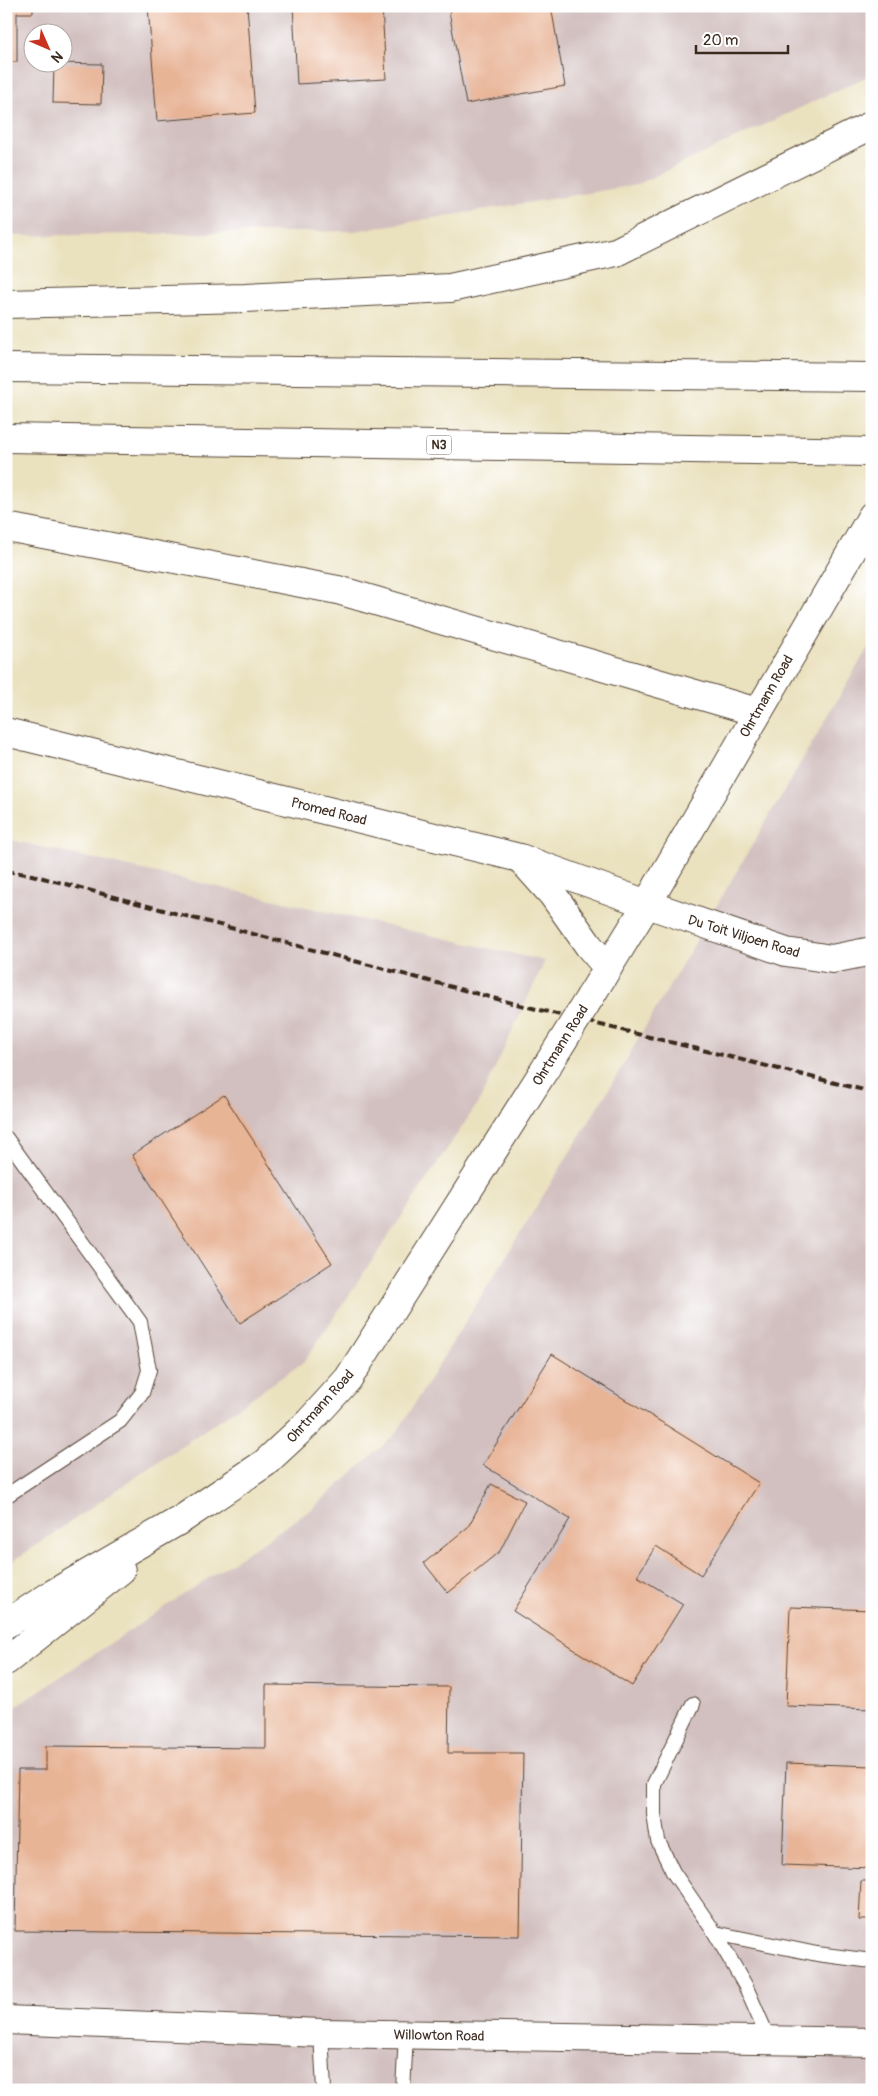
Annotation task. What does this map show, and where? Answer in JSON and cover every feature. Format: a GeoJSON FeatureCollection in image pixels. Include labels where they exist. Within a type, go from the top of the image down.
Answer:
{"type":"FeatureCollection","features":[{"type":"Feature","properties":{"kind":"main road"},"geometry":{"type":"LineString","coordinates":[[6,304],[245,298],[450,288],[616,252],[872,125]]}},
{"type":"Feature","properties":{"kind":"main road"},"geometry":{"type":"LineString","coordinates":[[6,368],[872,377]]}},
{"type":"Feature","properties":{"kind":"main road","name":"N3"},"geometry":{"type":"LineString","coordinates":[[6,438],[872,452]]}},
{"type":"Feature","properties":{"kind":"main road","name":"Ohrtmann Road"},"geometry":{"type":"LineString","coordinates":[[6,1624],[182,1519],[265,1463],[310,1422],[348,1379],[547,1066],[647,904],[872,516]]}},
{"type":"Feature","properties":{"kind":"main road"},"geometry":{"type":"LineString","coordinates":[[6,527],[338,590],[757,712]]}},
{"type":"Feature","properties":{"kind":"main road","name":"Promed Road"},"geometry":{"type":"LineString","coordinates":[[6,732],[520,858],[647,904]]}},
{"type":"Feature","properties":{"kind":"main road"},"geometry":{"type":"LineString","coordinates":[[520,858],[553,895],[589,946],[608,968]]}},
{"type":"Feature","properties":{"kind":"main road","name":"Du Toit Viljoen Road"},"geometry":{"type":"LineString","coordinates":[[647,904],[786,952],[832,959],[872,951]]}},
{"type":"Feature","properties":{"kind":"main road","name":"Ohrtmann Road"},"geometry":{"type":"LineString","coordinates":[[6,1660],[75,1608],[182,1519]]}},
{"type":"Feature","properties":{"kind":"main road","name":"Willowton Road"},"geometry":{"type":"LineString","coordinates":[[6,2020],[321,2033],[770,2042],[872,2042]]}},
{"type":"Feature","properties":{"kind":"lane"},"geometry":{"type":"LineString","coordinates":[[6,1138],[140,1322],[149,1370],[142,1393],[120,1421],[6,1496]]}},
{"type":"Feature","properties":{"kind":"lane"},"geometry":{"type":"LineString","coordinates":[[693,1704],[654,1784],[654,1814],[658,1841],[673,1872],[715,1933],[745,1985],[770,2042]]}},
{"type":"Feature","properties":{"kind":"lane"},"geometry":{"type":"LineString","coordinates":[[715,1933],[816,1954],[872,1961]]}},
{"type":"Feature","properties":{"kind":"lane"},"geometry":{"type":"LineString","coordinates":[[321,2033],[324,2090]]}},
{"type":"Feature","properties":{"kind":"lane"},"geometry":{"type":"LineString","coordinates":[[403,2090],[406,2035]]}},
{"type":"Feature","properties":{"kind":"shaded area"},"geometry":{"type":"Polygon","coordinates":[[[6,6],[872,6],[872,74],[636,185],[354,231],[6,236],[6,6]]]}},
{"type":"Feature","properties":{"kind":"shaded area"},"geometry":{"type":"Polygon","coordinates":[[[872,641],[872,2090],[6,2090],[6,1713],[312,1509],[396,1434],[609,1089],[872,641]]]}},
{"type":"Feature","properties":{"kind":"shaded area"},"geometry":{"type":"Polygon","coordinates":[[[6,839],[545,961],[480,1100],[304,1362],[6,1566],[6,839]]]}},
{"type":"Feature","properties":{"kind":"building"},"geometry":{"type":"Polygon","coordinates":[[[6,6],[33,6],[33,13],[17,13],[17,62],[6,62],[6,6]]]}},
{"type":"Feature","properties":{"kind":"building"},"geometry":{"type":"Polygon","coordinates":[[[148,6],[247,6],[255,113],[157,121],[148,6]]]}},
{"type":"Feature","properties":{"kind":"building"},"geometry":{"type":"Polygon","coordinates":[[[293,6],[382,6],[386,79],[297,84],[293,6]]]}},
{"type":"Feature","properties":{"kind":"building"},"geometry":{"type":"Polygon","coordinates":[[[448,6],[551,6],[565,86],[466,104],[448,6]]]}},
{"type":"Feature","properties":{"kind":"building"},"geometry":{"type":"Polygon","coordinates":[[[72,63],[102,64],[101,104],[53,103],[54,72],[72,72],[72,63]]]}},
{"type":"Feature","properties":{"kind":"building"},"geometry":{"type":"Polygon","coordinates":[[[224,1095],[332,1263],[240,1323],[132,1155],[224,1095]]]}},
{"type":"Feature","properties":{"kind":"building"},"geometry":{"type":"Polygon","coordinates":[[[552,1354],[759,1483],[701,1575],[656,1546],[637,1576],[683,1604],[632,1686],[513,1611],[570,1519],[483,1465],[552,1354]]]}},
{"type":"Feature","properties":{"kind":"building"},"geometry":{"type":"Polygon","coordinates":[[[491,1484],[525,1501],[500,1551],[448,1593],[424,1563],[468,1527],[491,1484]]]}},
{"type":"Feature","properties":{"kind":"building"},"geometry":{"type":"Polygon","coordinates":[[[790,1607],[872,1610],[872,1709],[786,1706],[790,1607]]]}},
{"type":"Feature","properties":{"kind":"building"},"geometry":{"type":"Polygon","coordinates":[[[266,1685],[449,1687],[448,1753],[523,1753],[520,1936],[15,1931],[18,1770],[46,1770],[46,1746],[266,1748],[266,1685]]]}},
{"type":"Feature","properties":{"kind":"building"},"geometry":{"type":"Polygon","coordinates":[[[786,1763],[872,1766],[872,1868],[782,1865],[786,1763]]]}},
{"type":"Feature","properties":{"kind":"building"},"geometry":{"type":"Polygon","coordinates":[[[861,1881],[872,1881],[872,1920],[859,1920],[861,1881]]]}},
{"type":"Feature","properties":{"kind":"railway"},"geometry":{"type":"LineString","coordinates":[[6,871],[32,875],[512,1003],[872,1092]]}}]}
